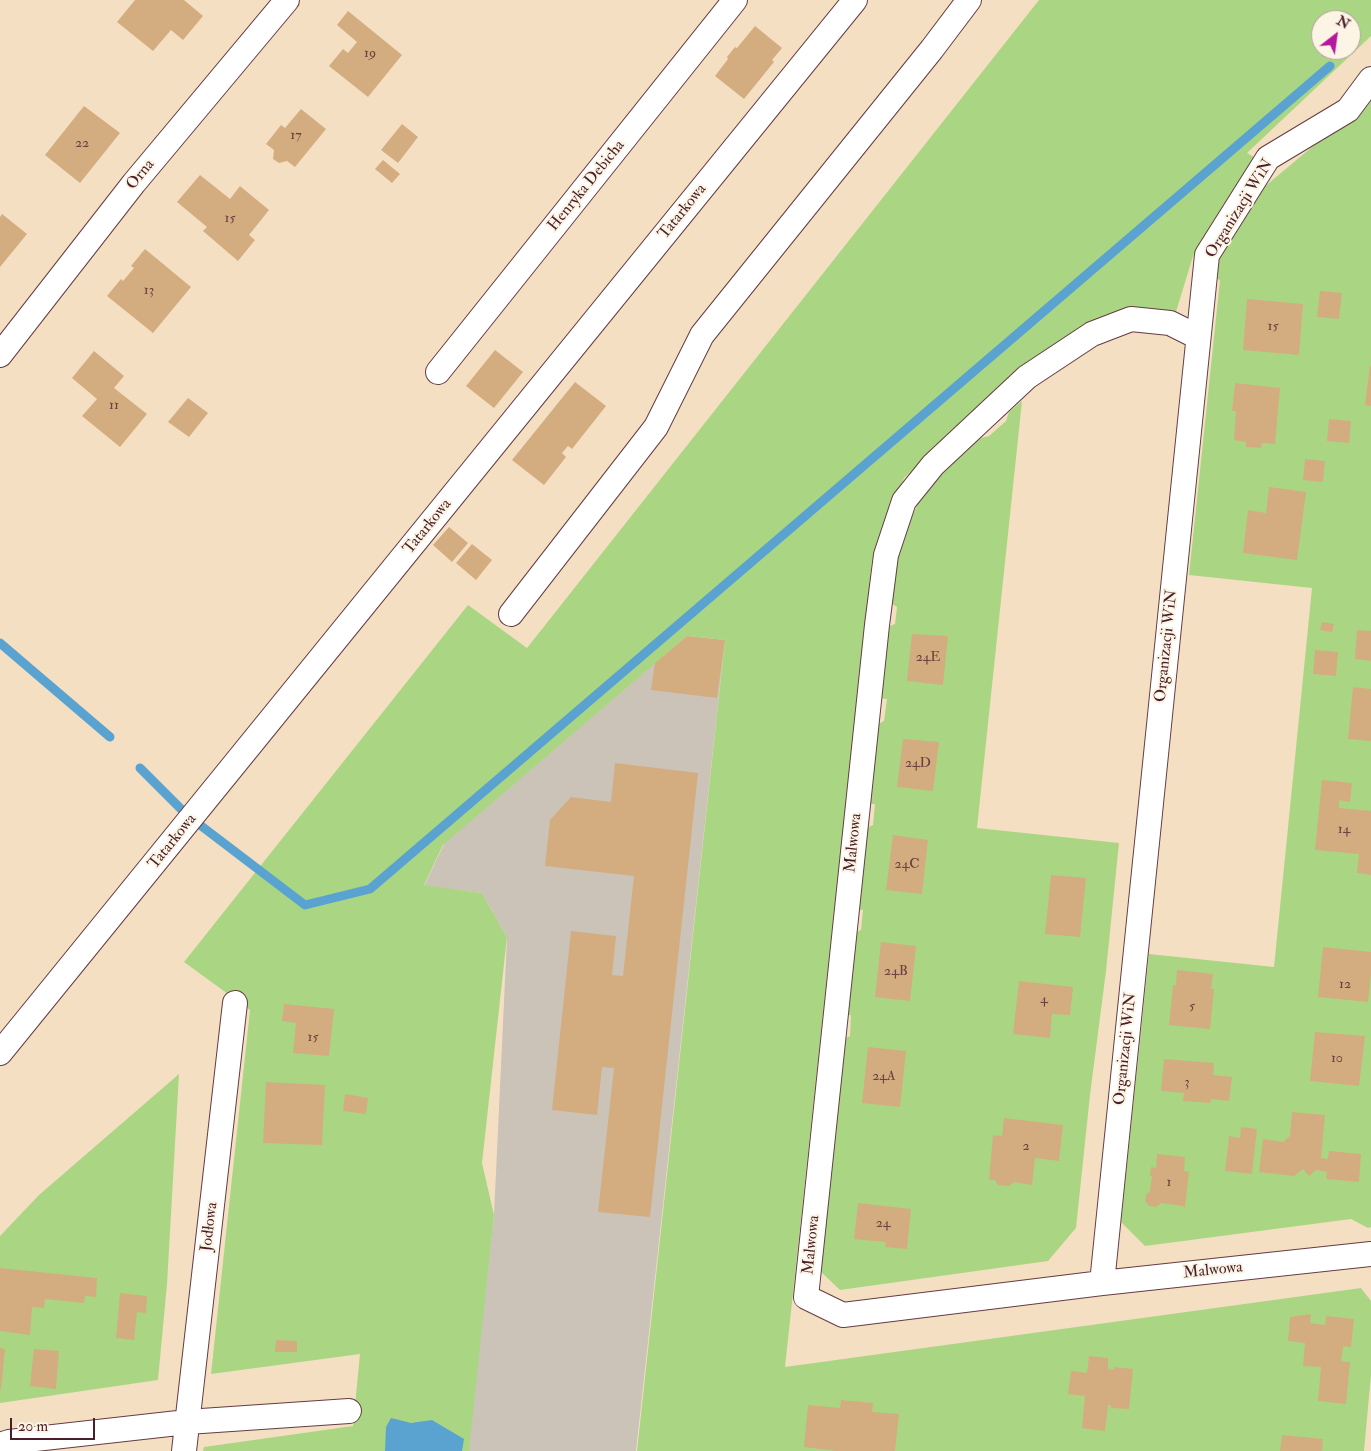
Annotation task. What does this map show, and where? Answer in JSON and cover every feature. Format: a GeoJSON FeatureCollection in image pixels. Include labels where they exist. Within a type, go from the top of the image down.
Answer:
{"type":"FeatureCollection","features":[{"type":"Feature","properties":{"kind":"street","name":"Orna"},"geometry":{"type":"LineString","coordinates":[[0,355],[128,190],[287,0]]}},
{"type":"Feature","properties":{"kind":"street","name":"Henryka Debicha"},"geometry":{"type":"LineString","coordinates":[[438,372],[736,0]]}},
{"type":"Feature","properties":{"kind":"street","name":"Tatarkowa"},"geometry":{"type":"LineString","coordinates":[[0,1054],[855,0]]}},
{"type":"Feature","properties":{"kind":"street"},"geometry":{"type":"LineString","coordinates":[[511,614],[656,428],[702,335],[970,0]]}},
{"type":"Feature","properties":{"kind":"street","name":"Organizacji WiN"},"geometry":{"type":"LineString","coordinates":[[1102,1283],[1207,255],[1268,158],[1348,110],[1371,79]]}},
{"type":"Feature","properties":{"kind":"street","name":"Malwowa"},"geometry":{"type":"LineString","coordinates":[[1198,337],[1170,323],[1131,319],[1092,334],[1027,378],[933,465],[904,501],[886,554],[876,625],[806,1297],[843,1315],[1102,1283],[1371,1254]]}},
{"type":"Feature","properties":{"kind":"street","name":"Jodłowa"},"geometry":{"type":"LineString","coordinates":[[184,1451],[236,1003]]}},
{"type":"Feature","properties":{"kind":"street"},"geometry":{"type":"LineString","coordinates":[[0,1445],[9,1442],[187,1422],[349,1411]]}},
{"type":"Feature","properties":{"kind":"shaded area"},"geometry":{"type":"Polygon","coordinates":[[[725,640],[636,1451],[467,1451],[494,1215],[507,937],[482,893],[424,886],[445,842],[655,663],[725,640]]]}},
{"type":"Feature","properties":{"kind":"green space"},"geometry":{"type":"Polygon","coordinates":[[[1039,0],[1371,0],[1371,36],[1361,45],[1361,10],[1311,10],[1311,60],[1346,60],[1247,153],[1262,162],[1194,253],[1175,315],[1114,313],[1028,361],[904,478],[872,560],[785,1367],[1361,1288],[1371,1301],[1371,1375],[1364,1451],[637,1451],[725,640],[687,636],[443,845],[424,885],[482,893],[507,937],[482,1163],[494,1215],[469,1451],[203,1451],[204,1447],[353,1426],[360,1354],[211,1374],[250,1010],[184,962],[468,605],[527,648],[1039,0]]]}},
{"type":"Feature","properties":{"kind":"green space"},"geometry":{"type":"Polygon","coordinates":[[[1371,90],[1371,1227],[1368,1228],[1351,1219],[1145,1246],[1121,1222],[1149,954],[1274,967],[1312,588],[1189,575],[1220,280],[1212,277],[1221,245],[1251,198],[1355,111],[1371,90]]]}},
{"type":"Feature","properties":{"kind":"green space"},"geometry":{"type":"Polygon","coordinates":[[[1022,401],[977,828],[1119,843],[1076,1228],[1048,1261],[840,1290],[818,1269],[842,1040],[850,1036],[851,1015],[844,1015],[853,934],[861,930],[863,910],[856,909],[864,829],[873,825],[875,804],[866,804],[875,726],[884,721],[887,699],[878,698],[885,628],[895,624],[897,607],[888,601],[893,557],[929,480],[977,439],[989,436],[1006,421],[1009,412],[1022,401]]]}},
{"type":"Feature","properties":{"kind":"green space"},"geometry":{"type":"Polygon","coordinates":[[[179,1074],[167,1284],[158,1380],[0,1403],[0,1236],[39,1195],[179,1074]]]}},
{"type":"Feature","properties":{"kind":"water"},"geometry":{"type":"Polygon","coordinates":[[[391,1418],[411,1423],[432,1420],[464,1439],[462,1451],[385,1451],[386,1427],[391,1418]]]}},
{"type":"Feature","properties":{"kind":"building"},"geometry":{"type":"Polygon","coordinates":[[[135,0],[184,0],[203,16],[183,40],[171,30],[153,51],[117,22],[135,0]]]}},
{"type":"Feature","properties":{"kind":"building"},"geometry":{"type":"Polygon","coordinates":[[[348,11],[402,55],[368,97],[329,66],[343,49],[348,53],[357,42],[337,25],[348,11]]]}},
{"type":"Feature","properties":{"kind":"building"},"geometry":{"type":"Polygon","coordinates":[[[755,26],[782,48],[772,60],[774,62],[744,99],[715,76],[735,47],[737,48],[755,26]]]}},
{"type":"Feature","properties":{"kind":"building"},"geometry":{"type":"Polygon","coordinates":[[[84,106],[120,133],[80,183],[45,155],[84,106]]]}},
{"type":"Feature","properties":{"kind":"building"},"geometry":{"type":"Polygon","coordinates":[[[301,109],[326,129],[295,167],[287,161],[279,163],[273,159],[274,150],[266,144],[281,125],[285,128],[301,109]]]}},
{"type":"Feature","properties":{"kind":"building"},"geometry":{"type":"Polygon","coordinates":[[[402,124],[418,137],[398,163],[381,150],[402,124]]]}},
{"type":"Feature","properties":{"kind":"building"},"geometry":{"type":"Polygon","coordinates":[[[383,160],[400,174],[392,183],[375,169],[383,160]]]}},
{"type":"Feature","properties":{"kind":"building"},"geometry":{"type":"Polygon","coordinates":[[[200,175],[230,199],[240,186],[269,210],[249,235],[255,240],[238,261],[203,231],[207,227],[177,202],[200,175]]]}},
{"type":"Feature","properties":{"kind":"building"},"geometry":{"type":"Polygon","coordinates":[[[2,214],[27,234],[0,267],[0,217],[2,214]]]}},
{"type":"Feature","properties":{"kind":"building"},"geometry":{"type":"Polygon","coordinates":[[[145,249],[191,287],[153,333],[107,296],[121,279],[123,281],[134,268],[131,266],[145,249]]]}},
{"type":"Feature","properties":{"kind":"building"},"geometry":{"type":"Polygon","coordinates":[[[1320,291],[1342,293],[1339,319],[1317,317],[1320,291]]]}},
{"type":"Feature","properties":{"kind":"building"},"geometry":{"type":"Polygon","coordinates":[[[1247,299],[1303,304],[1299,355],[1243,350],[1247,299]]]}},
{"type":"Feature","properties":{"kind":"building"},"geometry":{"type":"Polygon","coordinates":[[[495,350],[523,372],[494,408],[466,386],[495,350]]]}},
{"type":"Feature","properties":{"kind":"building"},"geometry":{"type":"Polygon","coordinates":[[[94,351],[124,376],[114,388],[147,414],[120,447],[82,416],[97,399],[72,378],[94,351]]]}},
{"type":"Feature","properties":{"kind":"building"},"geometry":{"type":"Polygon","coordinates":[[[1371,366],[1371,406],[1365,405],[1371,366]]]}},
{"type":"Feature","properties":{"kind":"building"},"geometry":{"type":"Polygon","coordinates":[[[575,382],[606,406],[572,449],[568,446],[562,453],[566,457],[544,485],[512,460],[575,382]]]}},
{"type":"Feature","properties":{"kind":"building"},"geometry":{"type":"Polygon","coordinates":[[[1235,383],[1280,388],[1275,444],[1262,443],[1261,448],[1246,447],[1246,442],[1234,440],[1236,411],[1232,411],[1235,383]]]}},
{"type":"Feature","properties":{"kind":"building"},"geometry":{"type":"Polygon","coordinates":[[[188,398],[208,413],[189,437],[168,422],[188,398]]]}},
{"type":"Feature","properties":{"kind":"building"},"geometry":{"type":"Polygon","coordinates":[[[1329,419],[1351,421],[1349,443],[1327,441],[1329,419]]]}},
{"type":"Feature","properties":{"kind":"building"},"geometry":{"type":"Polygon","coordinates":[[[1305,459],[1325,461],[1323,482],[1303,480],[1305,459]]]}},
{"type":"Feature","properties":{"kind":"building"},"geometry":{"type":"Polygon","coordinates":[[[1269,487],[1306,492],[1297,560],[1243,553],[1248,510],[1266,513],[1269,487]]]}},
{"type":"Feature","properties":{"kind":"building"},"geometry":{"type":"Polygon","coordinates":[[[449,527],[468,543],[452,562],[433,545],[449,527]]]}},
{"type":"Feature","properties":{"kind":"building"},"geometry":{"type":"Polygon","coordinates":[[[472,544],[492,560],[476,580],[456,563],[472,544]]]}},
{"type":"Feature","properties":{"kind":"building"},"geometry":{"type":"Polygon","coordinates":[[[1322,622],[1334,624],[1332,632],[1320,630],[1322,622]]]}},
{"type":"Feature","properties":{"kind":"building"},"geometry":{"type":"Polygon","coordinates":[[[1357,630],[1371,631],[1371,661],[1355,659],[1357,630]]]}},
{"type":"Feature","properties":{"kind":"building"},"geometry":{"type":"Polygon","coordinates":[[[912,634],[948,636],[943,685],[907,681],[912,634]]]}},
{"type":"Feature","properties":{"kind":"building"},"geometry":{"type":"Polygon","coordinates":[[[687,636],[725,640],[717,698],[651,690],[655,663],[687,636]]]}},
{"type":"Feature","properties":{"kind":"building"},"geometry":{"type":"Polygon","coordinates":[[[1315,650],[1338,652],[1336,676],[1313,674],[1315,650]]]}},
{"type":"Feature","properties":{"kind":"building"},"geometry":{"type":"Polygon","coordinates":[[[1353,687],[1371,689],[1371,741],[1348,739],[1353,687]]]}},
{"type":"Feature","properties":{"kind":"building"},"geometry":{"type":"Polygon","coordinates":[[[903,739],[939,742],[933,791],[897,787],[903,739]]]}},
{"type":"Feature","properties":{"kind":"building"},"geometry":{"type":"Polygon","coordinates":[[[615,763],[698,773],[650,1217],[598,1212],[614,1068],[602,1067],[597,1115],[552,1110],[571,931],[616,936],[612,975],[623,976],[634,876],[545,866],[550,820],[571,797],[611,802],[615,763]]]}},
{"type":"Feature","properties":{"kind":"building"},"geometry":{"type":"Polygon","coordinates":[[[1322,780],[1352,783],[1350,802],[1339,800],[1339,808],[1371,811],[1371,875],[1357,873],[1359,854],[1315,850],[1322,780]]]}},
{"type":"Feature","properties":{"kind":"building"},"geometry":{"type":"Polygon","coordinates":[[[893,835],[928,840],[922,894],[886,890],[893,835]]]}},
{"type":"Feature","properties":{"kind":"building"},"geometry":{"type":"Polygon","coordinates":[[[1051,875],[1086,878],[1080,937],[1045,934],[1051,875]]]}},
{"type":"Feature","properties":{"kind":"building"},"geometry":{"type":"Polygon","coordinates":[[[881,942],[916,946],[910,1001],[875,997],[881,942]]]}},
{"type":"Feature","properties":{"kind":"building"},"geometry":{"type":"Polygon","coordinates":[[[1323,947],[1371,952],[1368,1002],[1318,997],[1323,947]]]}},
{"type":"Feature","properties":{"kind":"building"},"geometry":{"type":"Polygon","coordinates":[[[1177,970],[1213,974],[1211,989],[1214,989],[1210,1029],[1169,1025],[1173,985],[1176,985],[1177,970]]]}},
{"type":"Feature","properties":{"kind":"building"},"geometry":{"type":"Polygon","coordinates":[[[1019,981],[1073,987],[1070,1015],[1052,1014],[1050,1038],[1013,1034],[1019,981]]]}},
{"type":"Feature","properties":{"kind":"building"},"geometry":{"type":"Polygon","coordinates":[[[284,1004],[334,1009],[329,1056],[293,1053],[296,1023],[282,1021],[284,1004]]]}},
{"type":"Feature","properties":{"kind":"building"},"geometry":{"type":"Polygon","coordinates":[[[1315,1032],[1365,1036],[1359,1086],[1310,1081],[1315,1032]]]}},
{"type":"Feature","properties":{"kind":"building"},"geometry":{"type":"Polygon","coordinates":[[[868,1047],[906,1051],[900,1107],[862,1103],[868,1047]]]}},
{"type":"Feature","properties":{"kind":"building"},"geometry":{"type":"Polygon","coordinates":[[[1164,1059],[1214,1063],[1213,1075],[1232,1077],[1229,1101],[1211,1099],[1210,1103],[1183,1101],[1184,1093],[1161,1091],[1164,1059]]]}},
{"type":"Feature","properties":{"kind":"building"},"geometry":{"type":"Polygon","coordinates":[[[266,1082],[325,1085],[322,1145],[263,1143],[266,1082]]]}},
{"type":"Feature","properties":{"kind":"building"},"geometry":{"type":"Polygon","coordinates":[[[345,1094],[368,1098],[366,1114],[343,1111],[345,1094]]]}},
{"type":"Feature","properties":{"kind":"building"},"geometry":{"type":"Polygon","coordinates":[[[1292,1112],[1325,1115],[1321,1158],[1328,1159],[1329,1151],[1361,1154],[1359,1182],[1326,1179],[1327,1172],[1316,1170],[1309,1176],[1303,1169],[1294,1176],[1259,1172],[1263,1139],[1283,1142],[1290,1136],[1292,1112]]]}},
{"type":"Feature","properties":{"kind":"building"},"geometry":{"type":"Polygon","coordinates":[[[1004,1118],[1063,1125],[1059,1161],[1035,1158],[1032,1185],[1014,1182],[1009,1186],[998,1185],[995,1180],[989,1180],[993,1135],[1002,1136],[1004,1118]]]}},
{"type":"Feature","properties":{"kind":"building"},"geometry":{"type":"Polygon","coordinates":[[[1241,1127],[1257,1129],[1252,1174],[1225,1171],[1229,1136],[1240,1138],[1241,1127]]]}},
{"type":"Feature","properties":{"kind":"building"},"geometry":{"type":"Polygon","coordinates":[[[1157,1154],[1185,1157],[1184,1171],[1189,1172],[1185,1208],[1183,1206],[1161,1203],[1156,1207],[1149,1206],[1145,1201],[1146,1195],[1150,1191],[1151,1167],[1156,1168],[1157,1154]]]}},
{"type":"Feature","properties":{"kind":"building"},"geometry":{"type":"Polygon","coordinates":[[[858,1203],[911,1209],[907,1249],[885,1247],[886,1242],[854,1239],[858,1203]]]}},
{"type":"Feature","properties":{"kind":"building"},"geometry":{"type":"Polygon","coordinates":[[[0,1268],[97,1278],[96,1297],[85,1296],[84,1303],[45,1299],[44,1308],[32,1307],[30,1335],[0,1331],[0,1268]]]}},
{"type":"Feature","properties":{"kind":"building"},"geometry":{"type":"Polygon","coordinates":[[[120,1293],[147,1296],[146,1313],[137,1312],[134,1340],[116,1338],[120,1293]]]}},
{"type":"Feature","properties":{"kind":"building"},"geometry":{"type":"Polygon","coordinates":[[[1311,1314],[1310,1323],[1325,1325],[1326,1316],[1354,1319],[1351,1347],[1343,1346],[1341,1361],[1350,1362],[1346,1404],[1318,1401],[1321,1367],[1303,1366],[1305,1343],[1288,1341],[1290,1317],[1311,1314]]]}},
{"type":"Feature","properties":{"kind":"building"},"geometry":{"type":"Polygon","coordinates":[[[276,1340],[297,1341],[297,1352],[275,1352],[276,1340]]]}},
{"type":"Feature","properties":{"kind":"building"},"geometry":{"type":"Polygon","coordinates":[[[0,1348],[5,1349],[1,1389],[0,1389],[0,1348]]]}},
{"type":"Feature","properties":{"kind":"building"},"geometry":{"type":"Polygon","coordinates":[[[34,1349],[59,1351],[56,1389],[30,1386],[34,1349]]]}},
{"type":"Feature","properties":{"kind":"building"},"geometry":{"type":"Polygon","coordinates":[[[1089,1356],[1108,1358],[1108,1369],[1114,1370],[1114,1367],[1133,1369],[1129,1409],[1111,1408],[1111,1405],[1108,1405],[1105,1431],[1082,1428],[1085,1396],[1068,1394],[1071,1371],[1087,1373],[1089,1356]]]}},
{"type":"Feature","properties":{"kind":"building"},"geometry":{"type":"Polygon","coordinates":[[[841,1400],[873,1403],[872,1412],[899,1414],[895,1451],[836,1451],[804,1447],[808,1405],[840,1408],[841,1400]]]}},
{"type":"Feature","properties":{"kind":"building"},"geometry":{"type":"Polygon","coordinates":[[[1282,1435],[1323,1439],[1322,1451],[1280,1451],[1282,1435]]]}},
{"type":"Feature","properties":{"kind":"waterway"},"geometry":{"type":"LineString","coordinates":[[200,825],[305,905],[370,889],[1330,66]]}},
{"type":"Feature","properties":{"kind":"waterway"},"geometry":{"type":"LineString","coordinates":[[0,643],[110,737]]}},
{"type":"Feature","properties":{"kind":"waterway"},"geometry":{"type":"LineString","coordinates":[[140,768],[186,814]]}}]}
